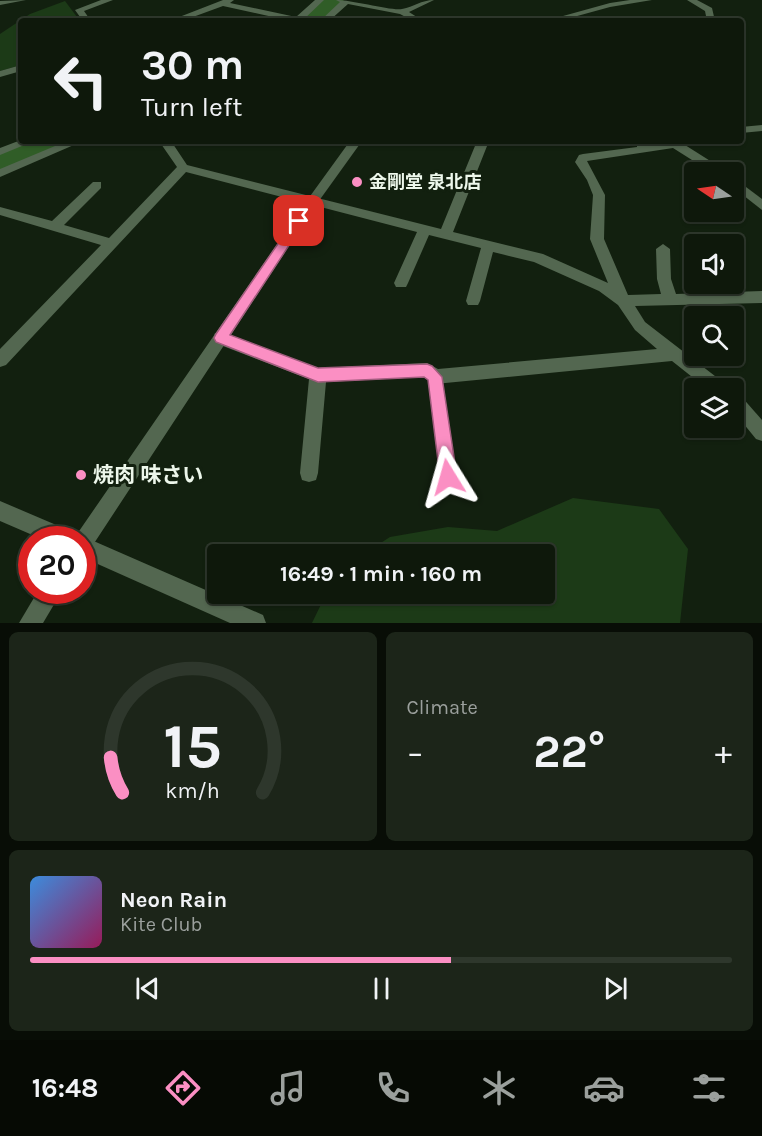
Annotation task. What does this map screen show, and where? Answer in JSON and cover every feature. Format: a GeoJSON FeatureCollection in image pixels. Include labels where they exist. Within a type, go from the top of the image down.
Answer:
{"type":"FeatureCollection","features":[{"type":"Feature","properties":{"kind":"street"},"geometry":{"type":"LineString","coordinates":[[0,3],[22,0]]}},
{"type":"Feature","properties":{"kind":"street"},"geometry":{"type":"LineString","coordinates":[[85,18],[77,7],[109,0]]}},
{"type":"Feature","properties":{"kind":"street"},"geometry":{"type":"LineString","coordinates":[[300,18],[320,0]]}},
{"type":"Feature","properties":{"kind":"street"},"geometry":{"type":"LineString","coordinates":[[327,18],[345,0],[402,12],[413,18]]}},
{"type":"Feature","properties":{"kind":"street"},"geometry":{"type":"LineString","coordinates":[[402,12],[430,0]]}},
{"type":"Feature","properties":{"kind":"street"},"geometry":{"type":"LineString","coordinates":[[560,18],[610,5],[648,0]]}},
{"type":"Feature","properties":{"kind":"street"},"geometry":{"type":"LineString","coordinates":[[691,0],[709,10],[710,18]]}},
{"type":"Feature","properties":{"kind":"street"},"geometry":{"type":"LineString","coordinates":[[181,18],[226,2],[290,18]]}},
{"type":"Feature","properties":{"kind":"street"},"geometry":{"type":"LineString","coordinates":[[0,74],[18,69]]}},
{"type":"Feature","properties":{"kind":"street"},"geometry":{"type":"LineString","coordinates":[[744,130],[762,128]]}},
{"type":"Feature","properties":{"kind":"street"},"geometry":{"type":"LineString","coordinates":[[0,152],[20,144]]}},
{"type":"Feature","properties":{"kind":"street"},"geometry":{"type":"LineString","coordinates":[[0,174],[70,144]]}},
{"type":"Feature","properties":{"kind":"street"},"geometry":{"type":"LineString","coordinates":[[167,144],[183,168],[538,258],[604,287],[623,301],[762,297]]}},
{"type":"Feature","properties":{"kind":"street"},"geometry":{"type":"LineString","coordinates":[[95,526],[312,202],[354,144]]}},
{"type":"Feature","properties":{"kind":"street"},"geometry":{"type":"LineString","coordinates":[[445,235],[482,144]]}},
{"type":"Feature","properties":{"kind":"street"},"geometry":{"type":"LineString","coordinates":[[639,144],[648,149]]}},
{"type":"Feature","properties":{"kind":"street"},"geometry":{"type":"LineString","coordinates":[[703,162],[675,144],[591,155],[583,158],[581,162],[593,180],[599,195],[597,239],[623,301],[640,326],[704,378]]}},
{"type":"Feature","properties":{"kind":"street"},"geometry":{"type":"LineString","coordinates":[[0,360],[183,168]]}},
{"type":"Feature","properties":{"kind":"street"},"geometry":{"type":"LineString","coordinates":[[54,227],[97,185]]}},
{"type":"Feature","properties":{"kind":"street"},"geometry":{"type":"LineString","coordinates":[[744,191],[762,206]]}},
{"type":"Feature","properties":{"kind":"street"},"geometry":{"type":"LineString","coordinates":[[2,214],[111,243]]}},
{"type":"Feature","properties":{"kind":"street"},"geometry":{"type":"LineString","coordinates":[[401,283],[424,230]]}},
{"type":"Feature","properties":{"kind":"street"},"geometry":{"type":"LineString","coordinates":[[473,301],[488,246]]}},
{"type":"Feature","properties":{"kind":"street"},"geometry":{"type":"LineString","coordinates":[[663,249],[664,279],[670,299]]}},
{"type":"Feature","properties":{"kind":"street"},"geometry":{"type":"LineString","coordinates":[[221,338],[318,375],[427,370],[435,377],[672,354]]}},
{"type":"Feature","properties":{"kind":"street"},"geometry":{"type":"LineString","coordinates":[[309,473],[318,375]]}},
{"type":"Feature","properties":{"kind":"street"},"geometry":{"type":"LineString","coordinates":[[744,412],[762,433]]}},
{"type":"Feature","properties":{"kind":"street"},"geometry":{"type":"LineString","coordinates":[[0,511],[35,526]]}},
{"type":"Feature","properties":{"kind":"street"},"geometry":{"type":"LineString","coordinates":[[96,551],[255,623]]}},
{"type":"Feature","properties":{"kind":"street"},"geometry":{"type":"LineString","coordinates":[[30,623],[42,604]]}},
{"type":"Feature","properties":{"kind":"lane"},"geometry":{"type":"LineString","coordinates":[[435,377],[448,477]]}},
{"type":"Feature","properties":{"kind":"green space"},"geometry":{"type":"Polygon","coordinates":[[[65,1],[78,18],[24,18],[65,1]]]}},
{"type":"Feature","properties":{"kind":"green space"},"geometry":{"type":"Polygon","coordinates":[[[18,22],[18,66],[0,71],[0,34],[18,22]]]}},
{"type":"Feature","properties":{"kind":"green space"},"geometry":{"type":"Polygon","coordinates":[[[573,498],[659,509],[688,549],[680,623],[312,623],[321,604],[555,604],[555,544],[379,544],[390,537],[448,527],[497,531],[573,498]]]}},
{"type":"Feature","properties":{"kind":"waterway"},"geometry":{"type":"LineString","coordinates":[[313,18],[334,0]]}},
{"type":"Feature","properties":{"kind":"waterway"},"geometry":{"type":"LineString","coordinates":[[0,163],[47,144]]}},
{"type":"Feature","properties":{"kind":"place","name":"金剛堂 泉北店"},"geometry":{"type":"Point","coordinates":[357,182]}},
{"type":"Feature","properties":{"kind":"place","name":"焼肉 味さい"},"geometry":{"type":"Point","coordinates":[81,475]}},
{"type":"Feature","properties":{"kind":"route"},"geometry":{"type":"LineString","coordinates":[[299,221],[221,338],[318,375],[427,370],[435,377],[448,477]]}}]}
